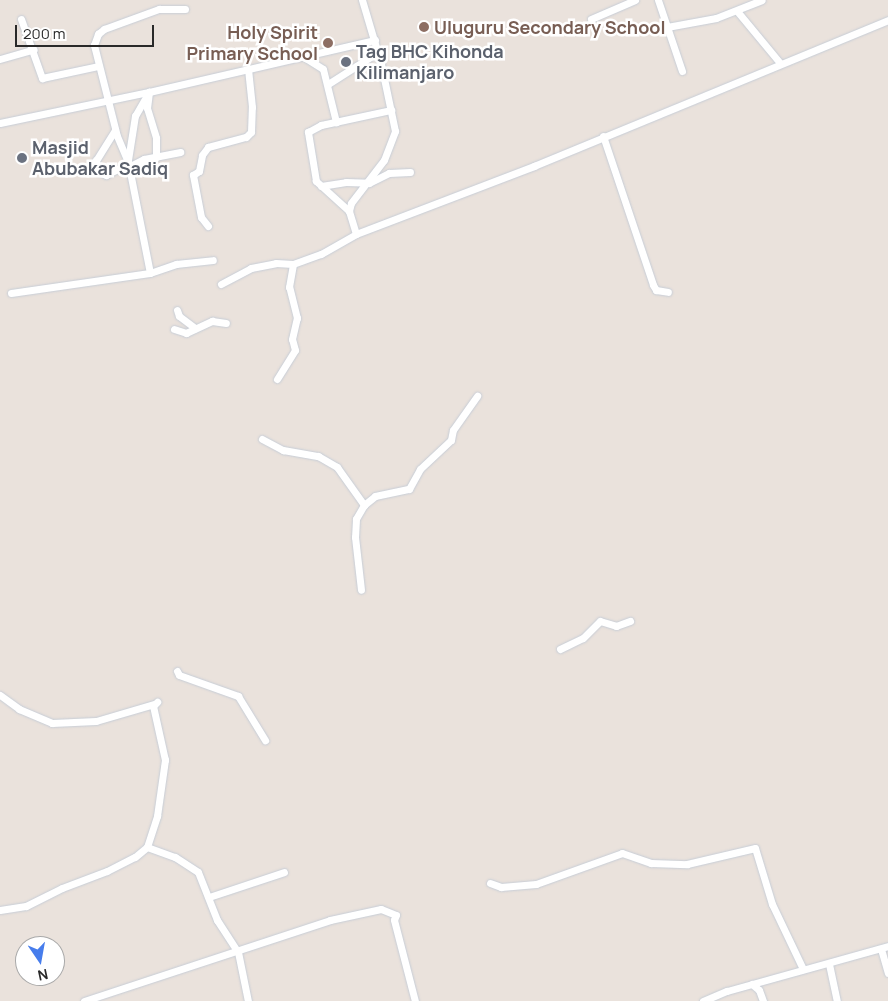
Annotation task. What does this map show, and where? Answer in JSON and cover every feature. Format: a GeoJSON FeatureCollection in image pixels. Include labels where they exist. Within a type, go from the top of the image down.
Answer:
{"type":"FeatureCollection","features":[{"type":"Feature","properties":{"kind":"street"},"geometry":{"type":"LineString","coordinates":[[349,211],[356,196],[369,183],[392,142],[395,121],[375,40],[362,0]]}},
{"type":"Feature","properties":{"kind":"street"},"geometry":{"type":"LineString","coordinates":[[591,19],[635,0]]}},
{"type":"Feature","properties":{"kind":"street"},"geometry":{"type":"LineString","coordinates":[[658,0],[682,71]]}},
{"type":"Feature","properties":{"kind":"street"},"geometry":{"type":"LineString","coordinates":[[668,27],[737,11],[762,0]]}},
{"type":"Feature","properties":{"kind":"street"},"geometry":{"type":"LineString","coordinates":[[150,273],[128,164],[115,129],[94,45],[98,34],[104,29],[159,9],[185,9]]}},
{"type":"Feature","properties":{"kind":"street"},"geometry":{"type":"LineString","coordinates":[[737,11],[780,63]]}},
{"type":"Feature","properties":{"kind":"street"},"geometry":{"type":"LineString","coordinates":[[21,19],[43,78],[98,66]]}},
{"type":"Feature","properties":{"kind":"street"},"geometry":{"type":"LineString","coordinates":[[221,284],[251,268],[276,263],[293,264],[337,247],[356,234],[888,20]]}},
{"type":"Feature","properties":{"kind":"street"},"geometry":{"type":"LineString","coordinates":[[0,123],[149,92],[375,40]]}},
{"type":"Feature","properties":{"kind":"street"},"geometry":{"type":"LineString","coordinates":[[0,59],[34,50]]}},
{"type":"Feature","properties":{"kind":"street"},"geometry":{"type":"LineString","coordinates":[[328,84],[378,52]]}},
{"type":"Feature","properties":{"kind":"street"},"geometry":{"type":"LineString","coordinates":[[304,57],[323,69],[336,122]]}},
{"type":"Feature","properties":{"kind":"street"},"geometry":{"type":"LineString","coordinates":[[208,226],[201,217],[193,175],[199,171],[202,155],[208,147],[246,137],[251,132],[252,107],[248,69]]}},
{"type":"Feature","properties":{"kind":"street"},"geometry":{"type":"LineString","coordinates":[[149,92],[147,108],[156,138],[156,157]]}},
{"type":"Feature","properties":{"kind":"street"},"geometry":{"type":"LineString","coordinates":[[128,164],[135,116],[149,92]]}},
{"type":"Feature","properties":{"kind":"street"},"geometry":{"type":"LineString","coordinates":[[356,234],[349,211],[316,182],[308,132],[311,128],[391,110]]}},
{"type":"Feature","properties":{"kind":"street"},"geometry":{"type":"LineString","coordinates":[[115,129],[96,160],[97,171],[106,175],[128,164],[144,159],[180,152]]}},
{"type":"Feature","properties":{"kind":"street"},"geometry":{"type":"LineString","coordinates":[[603,136],[652,286],[656,290],[668,292]]}},
{"type":"Feature","properties":{"kind":"street"},"geometry":{"type":"LineString","coordinates":[[321,186],[346,182],[369,183],[389,173],[410,172]]}},
{"type":"Feature","properties":{"kind":"street"},"geometry":{"type":"LineString","coordinates":[[10,293],[150,273],[176,264],[213,260]]}},
{"type":"Feature","properties":{"kind":"street"},"geometry":{"type":"LineString","coordinates":[[277,379],[294,350],[292,339],[297,318],[289,287],[293,264]]}},
{"type":"Feature","properties":{"kind":"street"},"geometry":{"type":"LineString","coordinates":[[177,310],[179,316],[195,328]]}},
{"type":"Feature","properties":{"kind":"street"},"geometry":{"type":"LineString","coordinates":[[174,329],[186,333],[212,321],[226,323]]}},
{"type":"Feature","properties":{"kind":"street"},"geometry":{"type":"LineString","coordinates":[[361,590],[355,537],[356,519],[364,505],[375,496],[409,489],[420,469],[451,440],[453,430],[477,396]]}},
{"type":"Feature","properties":{"kind":"street"},"geometry":{"type":"LineString","coordinates":[[262,439],[283,450],[318,456],[337,467],[364,505]]}},
{"type":"Feature","properties":{"kind":"street"},"geometry":{"type":"LineString","coordinates":[[560,649],[584,638],[600,621],[616,626],[630,621]]}},
{"type":"Feature","properties":{"kind":"street"},"geometry":{"type":"LineString","coordinates":[[177,671],[179,675],[238,696],[265,740]]}},
{"type":"Feature","properties":{"kind":"street"},"geometry":{"type":"LineString","coordinates":[[0,695],[19,709],[52,723],[90,722],[125,715],[156,703],[153,706],[165,760],[157,816],[147,846],[135,857],[107,871],[62,888],[26,906],[1,910]]}},
{"type":"Feature","properties":{"kind":"street"},"geometry":{"type":"LineString","coordinates":[[147,846],[193,866],[209,897],[221,928],[238,952],[248,1001]]}},
{"type":"Feature","properties":{"kind":"street"},"geometry":{"type":"LineString","coordinates":[[490,883],[502,886],[536,884],[622,853],[651,863],[687,864],[755,848],[772,904],[803,969]]}},
{"type":"Feature","properties":{"kind":"street"},"geometry":{"type":"LineString","coordinates":[[209,897],[284,872]]}},
{"type":"Feature","properties":{"kind":"street"},"geometry":{"type":"LineString","coordinates":[[87,1000],[238,952],[330,920],[388,910],[396,915],[396,929],[415,1001]]}},
{"type":"Feature","properties":{"kind":"street"},"geometry":{"type":"LineString","coordinates":[[703,1001],[712,995],[803,969],[829,964],[884,947],[888,973]]}},
{"type":"Feature","properties":{"kind":"street"},"geometry":{"type":"LineString","coordinates":[[829,964],[837,1001]]}},
{"type":"Feature","properties":{"kind":"street"},"geometry":{"type":"LineString","coordinates":[[752,984],[759,990],[763,1001]]}},
{"type":"Feature","properties":{"kind":"place","name":"Uluguru Secondary School"},"geometry":{"type":"Point","coordinates":[424,27]}},
{"type":"Feature","properties":{"kind":"place","name":"Holy Spirit Primary School"},"geometry":{"type":"Point","coordinates":[328,43]}},
{"type":"Feature","properties":{"kind":"place","name":"Tag BHC Kihonda Kilimanjaro"},"geometry":{"type":"Point","coordinates":[346,62]}},
{"type":"Feature","properties":{"kind":"place","name":"Masjid Abubakar Sadiq"},"geometry":{"type":"Point","coordinates":[22,158]}}]}
